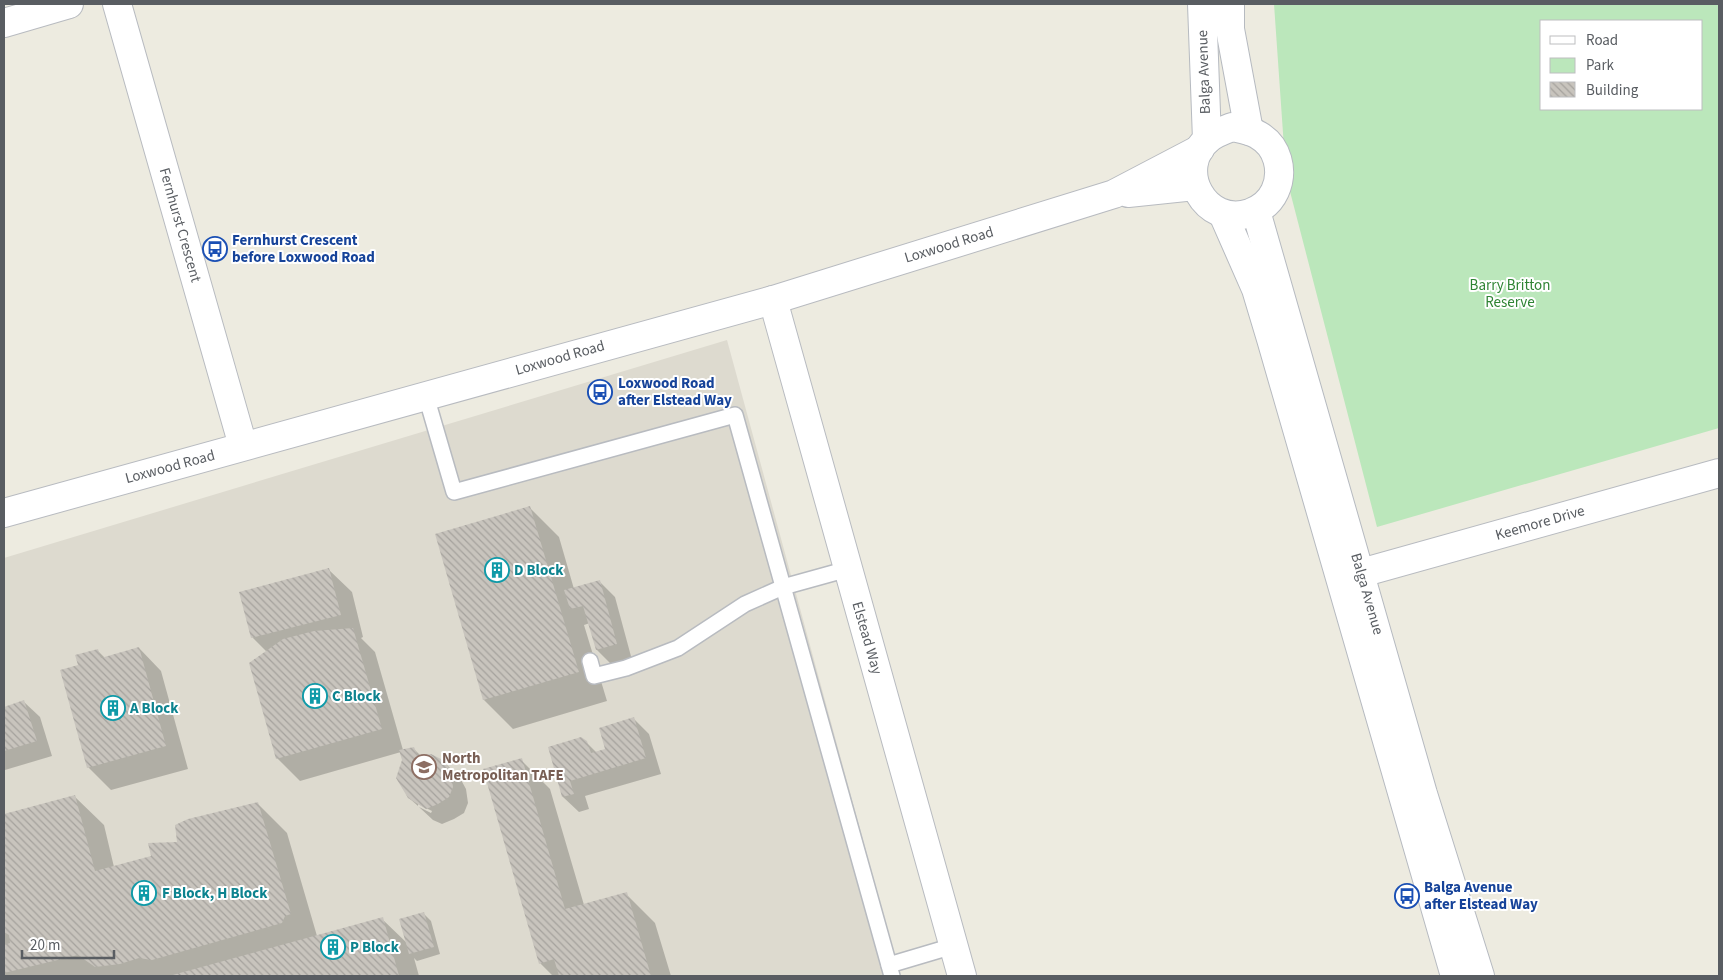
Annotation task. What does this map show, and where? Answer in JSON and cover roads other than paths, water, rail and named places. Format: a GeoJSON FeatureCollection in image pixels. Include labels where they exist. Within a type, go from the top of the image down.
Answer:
{"type":"FeatureCollection","features":[{"type":"Feature","properties":{"kind":"street"},"geometry":{"type":"LineString","coordinates":[[4,22],[69,4]]}},
{"type":"Feature","properties":{"kind":"street","name":"Fernhurst Crescent"},"geometry":{"type":"LineString","coordinates":[[117,4],[243,446]]}},
{"type":"Feature","properties":{"kind":"street","name":"Balga Avenue"},"geometry":{"type":"LineString","coordinates":[[1202,4],[1203,144]]}},
{"type":"Feature","properties":{"kind":"street","name":"Balga Avenue"},"geometry":{"type":"LineString","coordinates":[[1230,4],[1230,29],[1249,131]]}},
{"type":"Feature","properties":{"kind":"street"},"geometry":{"type":"LineString","coordinates":[[1232,127],[1260,135],[1275,152],[1278,163],[1280,174],[1273,196],[1256,211],[1235,216],[1213,209],[1204,202],[1195,186],[1193,170],[1195,159],[1203,144],[1216,133],[1232,127]]}},
{"type":"Feature","properties":{"kind":"street","name":"Loxwood Road"},"geometry":{"type":"LineString","coordinates":[[1114,194],[1203,144]]}},
{"type":"Feature","properties":{"kind":"street","name":"Loxwood Road"},"geometry":{"type":"LineString","coordinates":[[4,513],[772,300],[1114,194],[1195,186]]}},
{"type":"Feature","properties":{"kind":"street","name":"Balga Avenue"},"geometry":{"type":"LineString","coordinates":[[1256,211],[1361,572],[1423,794],[1480,976]]}},
{"type":"Feature","properties":{"kind":"street","name":"Balga Avenue"},"geometry":{"type":"LineString","coordinates":[[1224,214],[1256,289],[1455,976]]}},
{"type":"Feature","properties":{"kind":"street","name":"Elstead Way"},"geometry":{"type":"LineString","coordinates":[[772,300],[962,976]]}},
{"type":"Feature","properties":{"kind":"street","name":"Keemore Drive"},"geometry":{"type":"LineString","coordinates":[[1361,572],[1719,473]]}},
{"type":"Feature","properties":{"kind":"lane"},"geometry":{"type":"LineString","coordinates":[[426,396],[454,492],[735,415],[891,971],[953,946]]}},
{"type":"Feature","properties":{"kind":"lane"},"geometry":{"type":"LineString","coordinates":[[590,660],[594,676],[635,664],[678,648],[745,604],[783,587],[848,569]]}},
{"type":"Feature","properties":{"kind":"place","name":"Fernhurst Crescent before Loxwood Road"},"geometry":{"type":"Point","coordinates":[215,249]}},
{"type":"Feature","properties":{"kind":"place","name":"Loxwood Road after Elstead Way"},"geometry":{"type":"Point","coordinates":[600,392]}},
{"type":"Feature","properties":{"kind":"place","name":"D Block"},"geometry":{"type":"Point","coordinates":[497,570]}},
{"type":"Feature","properties":{"kind":"place","name":"C Block"},"geometry":{"type":"Point","coordinates":[315,696]}},
{"type":"Feature","properties":{"kind":"place","name":"A Block"},"geometry":{"type":"Point","coordinates":[113,708]}},
{"type":"Feature","properties":{"kind":"place","name":"North Metropolitan TAFE"},"geometry":{"type":"Point","coordinates":[424,767]}},
{"type":"Feature","properties":{"kind":"place","name":"F Block, H Block"},"geometry":{"type":"Point","coordinates":[144,893]}},
{"type":"Feature","properties":{"kind":"place","name":"Balga Avenue after Elstead Way"},"geometry":{"type":"Point","coordinates":[1407,896]}},
{"type":"Feature","properties":{"kind":"place","name":"P Block"},"geometry":{"type":"Point","coordinates":[333,947]}},
{"type":"Feature","properties":{"kind":"park label","name":"Barry Britton Reserve"},"geometry":{"type":"Point","coordinates":[1510,294]}}]}
